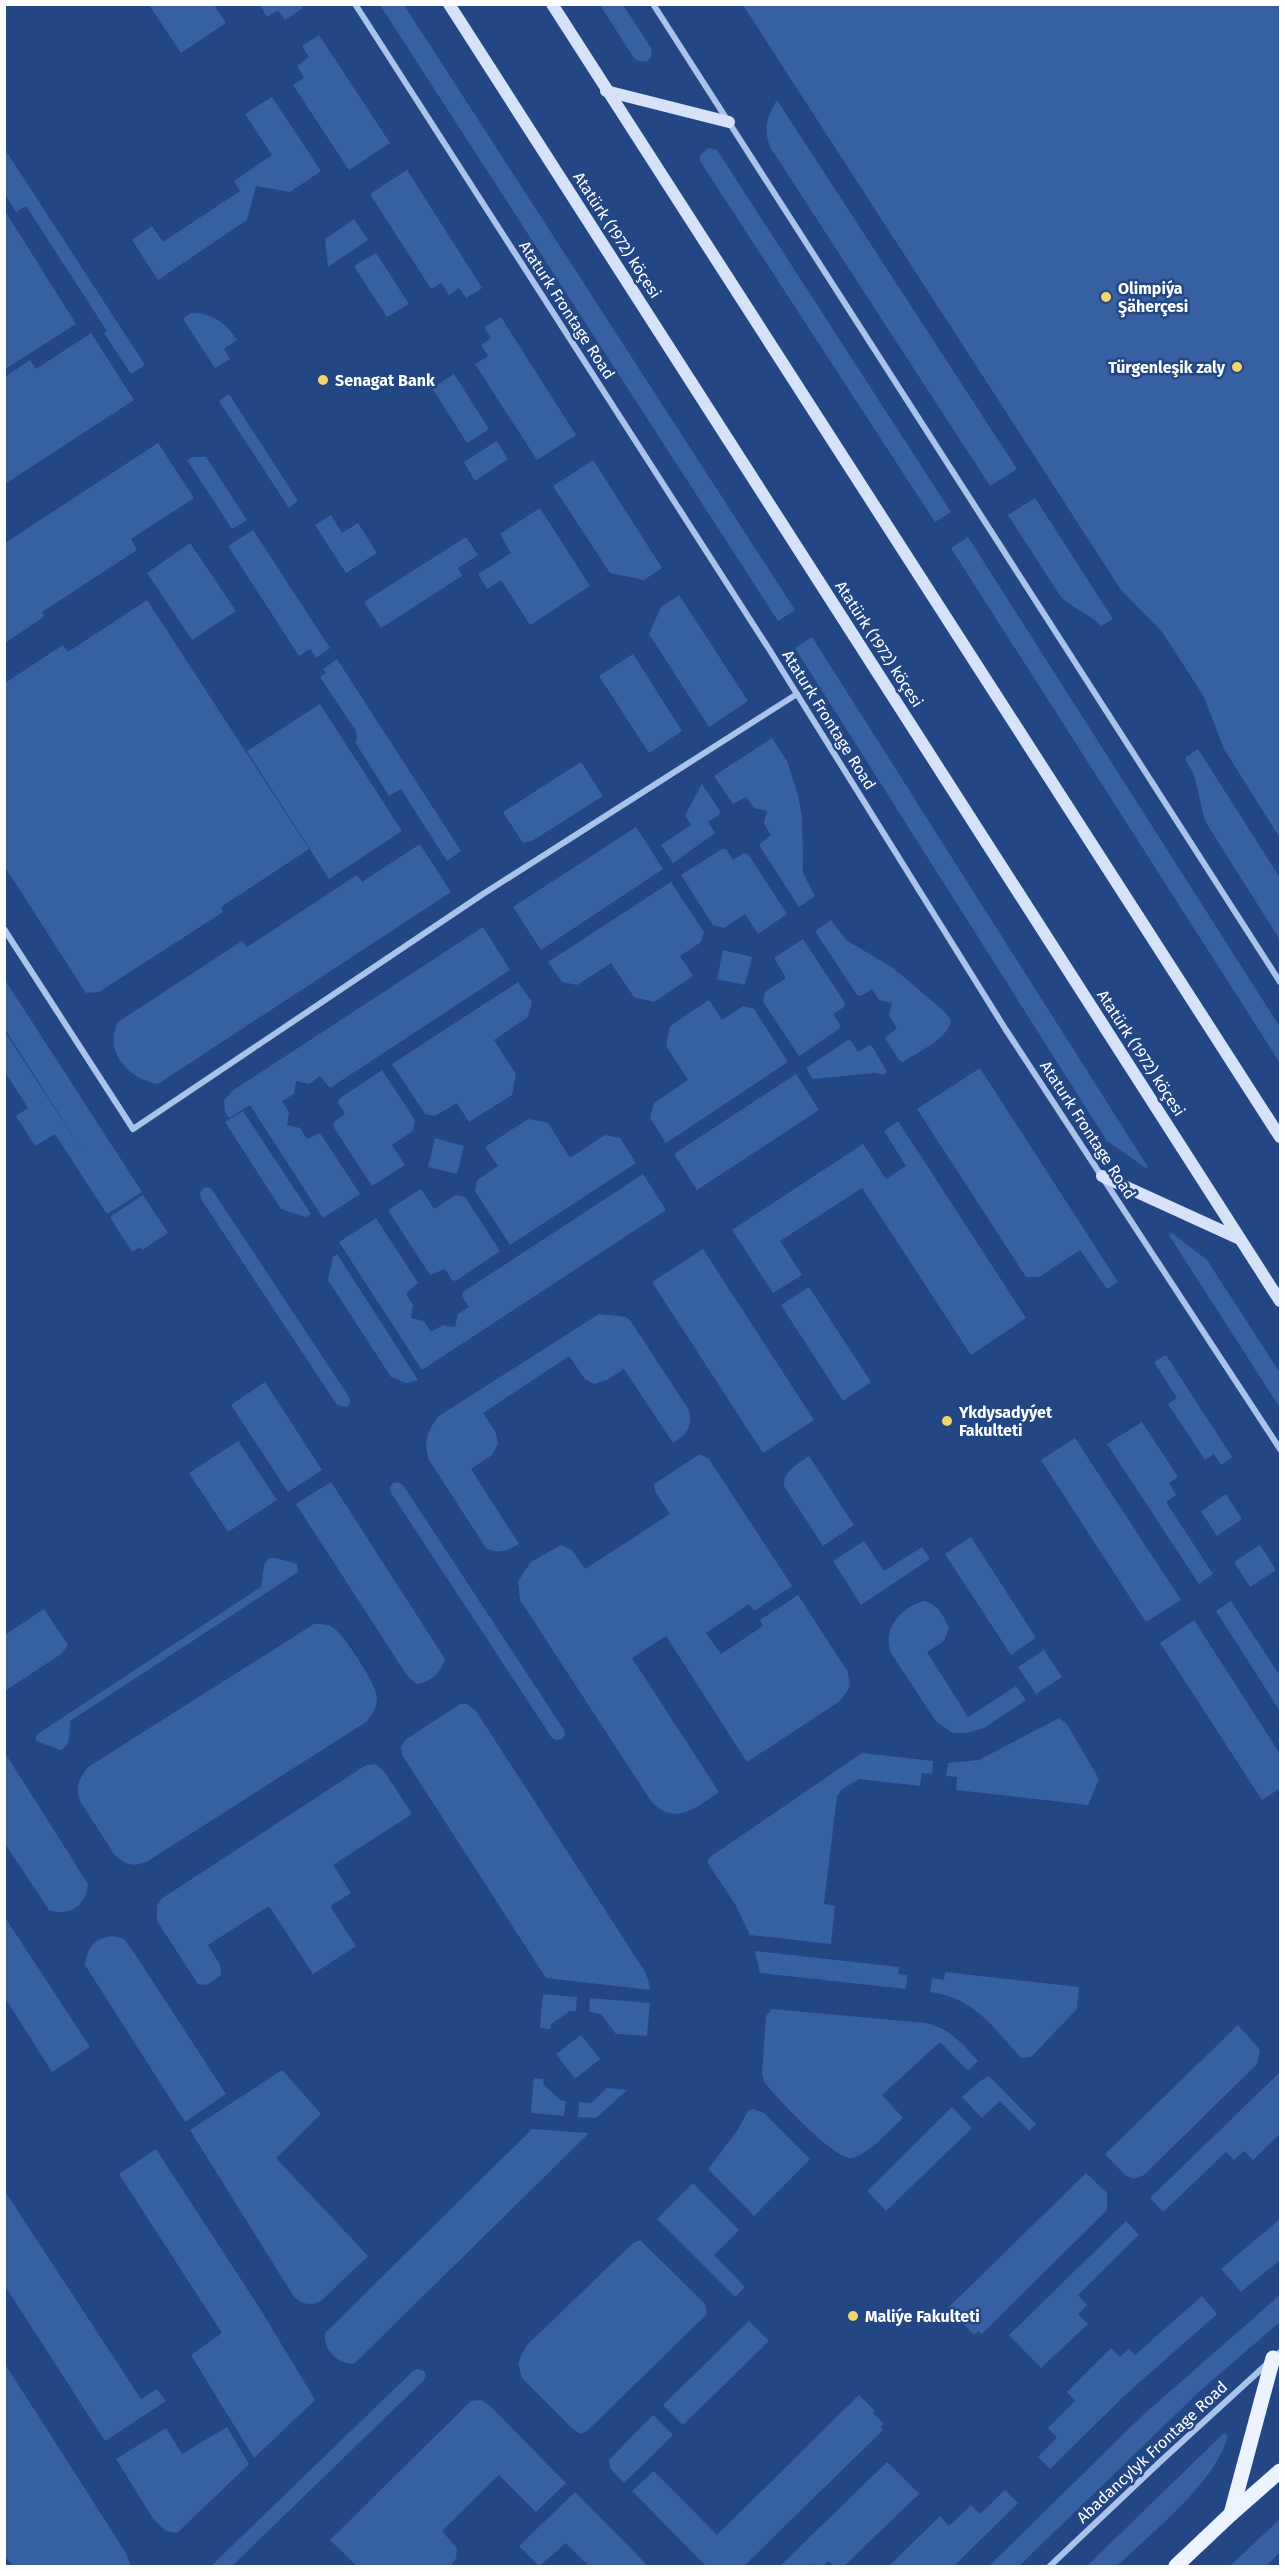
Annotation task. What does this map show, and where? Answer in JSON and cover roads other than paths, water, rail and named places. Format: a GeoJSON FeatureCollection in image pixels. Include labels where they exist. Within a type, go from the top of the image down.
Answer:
{"type":"FeatureCollection","features":[{"type":"Feature","properties":{"kind":"main road","name":"Atatürk (1972) köçesi"},"geometry":{"type":"LineString","coordinates":[[449,4],[1281,1301]]}},
{"type":"Feature","properties":{"kind":"main road"},"geometry":{"type":"LineString","coordinates":[[552,4],[1281,1137]]}},
{"type":"Feature","properties":{"kind":"main road"},"geometry":{"type":"LineString","coordinates":[[606,91],[729,122]]}},
{"type":"Feature","properties":{"kind":"main road"},"geometry":{"type":"LineString","coordinates":[[1102,1176],[1242,1240]]}},
{"type":"Feature","properties":{"kind":"main road"},"geometry":{"type":"LineString","coordinates":[[1231,2514],[1277,2355]]}},
{"type":"Feature","properties":{"kind":"main road"},"geometry":{"type":"LineString","coordinates":[[1176,2566],[1281,2471]]}},
{"type":"Feature","properties":{"kind":"street","name":"Ataturk Frontage Road"},"geometry":{"type":"LineString","coordinates":[[355,4],[797,694],[1000,1020],[1281,1449]]}},
{"type":"Feature","properties":{"kind":"street"},"geometry":{"type":"LineString","coordinates":[[653,4],[1281,982]]}},
{"type":"Feature","properties":{"kind":"street"},"geometry":{"type":"LineString","coordinates":[[4,929],[133,1129],[483,894],[797,694]]}},
{"type":"Feature","properties":{"kind":"street","name":"Abadancylyk Frontage Road"},"geometry":{"type":"LineString","coordinates":[[1050,2566],[1277,2355]]}},
{"type":"Feature","properties":{"kind":"place","name":"Olimpiýa Şäherçesi"},"geometry":{"type":"Point","coordinates":[1106,297]}},
{"type":"Feature","properties":{"kind":"place","name":"Türgenleşik zaly"},"geometry":{"type":"Point","coordinates":[1237,367]}},
{"type":"Feature","properties":{"kind":"place","name":"Senagat Bank"},"geometry":{"type":"Point","coordinates":[323,380]}},
{"type":"Feature","properties":{"kind":"place","name":"Ykdysadyýet Fakulteti"},"geometry":{"type":"Point","coordinates":[947,1421]}},
{"type":"Feature","properties":{"kind":"place","name":"Maliýe Fakulteti"},"geometry":{"type":"Point","coordinates":[853,2316]}}]}
